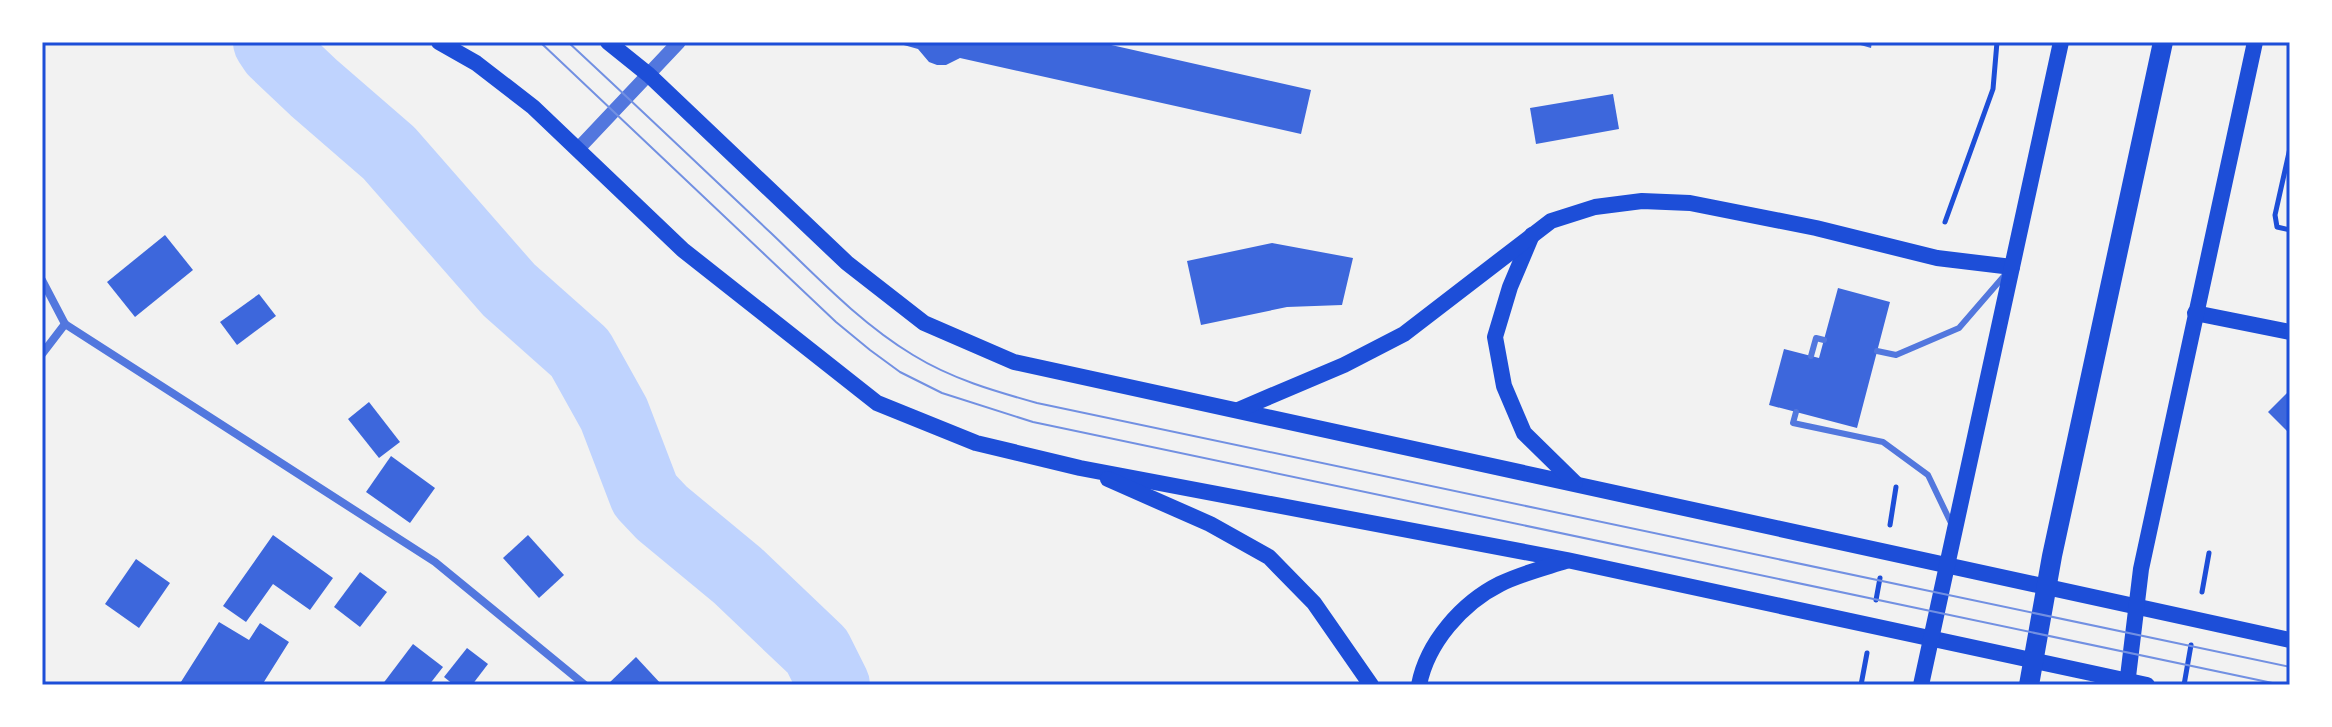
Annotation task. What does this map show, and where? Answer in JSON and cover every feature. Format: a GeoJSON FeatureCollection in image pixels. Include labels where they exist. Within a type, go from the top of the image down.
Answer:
{"type":"FeatureCollection","features":[{"type":"Feature","properties":{"kind":"main road"},"geometry":{"type":"LineString","coordinates":[[439,42],[476,63],[533,107],[683,250],[877,403],[976,443],[1080,468],[1567,560],[2147,685]]}},
{"type":"Feature","properties":{"kind":"main road"},"geometry":{"type":"LineString","coordinates":[[608,42],[649,75],[847,263],[924,323],[1014,362],[2290,640]]}},
{"type":"Feature","properties":{"kind":"main road"},"geometry":{"type":"LineString","coordinates":[[1921,685],[2061,42]]}},
{"type":"Feature","properties":{"kind":"main road"},"geometry":{"type":"LineString","coordinates":[[2029,685],[2052,556],[2163,42]]}},
{"type":"Feature","properties":{"kind":"main road"},"geometry":{"type":"LineString","coordinates":[[2127,685],[2141,569],[2255,42]]}},
{"type":"Feature","properties":{"kind":"main road"},"geometry":{"type":"LineString","coordinates":[[1238,410],[1344,365],[1404,334],[1551,221],[1595,207],[1642,201],[1690,203],[1816,228],[1937,258],[2012,267]]}},
{"type":"Feature","properties":{"kind":"main road"},"geometry":{"type":"LineString","coordinates":[[1533,234],[1510,287],[1495,337],[1504,386],[1524,433],[1577,485]]}},
{"type":"Feature","properties":{"kind":"main road"},"geometry":{"type":"LineString","coordinates":[[2195,313],[2290,332]]}},
{"type":"Feature","properties":{"kind":"main road"},"geometry":{"type":"LineString","coordinates":[[1080,468],[1210,524],[1269,557],[1314,603],[1371,685]]}},
{"type":"Feature","properties":{"kind":"main road"},"geometry":{"type":"LineString","coordinates":[[1419,685],[1436,644],[1462,609],[1500,584],[1567,560]]}},
{"type":"Feature","properties":{"kind":"street"},"geometry":{"type":"LineString","coordinates":[[578,149],[679,42]]}},
{"type":"Feature","properties":{"kind":"street"},"geometry":{"type":"LineString","coordinates":[[42,280],[65,324],[435,562],[585,685]]}},
{"type":"Feature","properties":{"kind":"street"},"geometry":{"type":"LineString","coordinates":[[42,354],[65,324]]}},
{"type":"Feature","properties":{"kind":"lane"},"geometry":{"type":"LineString","coordinates":[[1877,351],[1896,355],[1959,328],[2012,267]]}},
{"type":"Feature","properties":{"kind":"lane"},"geometry":{"type":"LineString","coordinates":[[1811,356],[1816,338],[1824,340]]}},
{"type":"Feature","properties":{"kind":"lane"},"geometry":{"type":"LineString","coordinates":[[1796,412],[1793,423],[1883,442],[1928,475],[1955,530]]}},
{"type":"Feature","properties":{"kind":"path"},"geometry":{"type":"LineString","coordinates":[[1945,222],[1993,89],[1997,42]]}},
{"type":"Feature","properties":{"kind":"path"},"geometry":{"type":"LineString","coordinates":[[2290,148],[2275,215],[2277,227],[2290,230]]}},
{"type":"Feature","properties":{"kind":"path"},"geometry":{"type":"LineString","coordinates":[[1888,532],[1896,487]]}},
{"type":"Feature","properties":{"kind":"path"},"geometry":{"type":"LineString","coordinates":[[1875,609],[1883,563]]}},
{"type":"Feature","properties":{"kind":"path"},"geometry":{"type":"LineString","coordinates":[[1861,685],[1869,639]]}},
{"type":"Feature","properties":{"kind":"building"},"geometry":{"type":"Polygon","coordinates":[[[893,42],[1098,42],[1311,90],[1301,134],[960,58],[946,65],[937,65],[929,62],[918,49],[893,42]]]}},
{"type":"Feature","properties":{"kind":"building"},"geometry":{"type":"Polygon","coordinates":[[[1850,42],[1872,42],[1871,48],[1850,42]]]}},
{"type":"Feature","properties":{"kind":"building"},"geometry":{"type":"Polygon","coordinates":[[[1613,94],[1619,129],[1536,144],[1530,108],[1613,94]]]}},
{"type":"Feature","properties":{"kind":"building"},"geometry":{"type":"Polygon","coordinates":[[[165,235],[193,270],[135,317],[107,282],[165,235]]]}},
{"type":"Feature","properties":{"kind":"building"},"geometry":{"type":"Polygon","coordinates":[[[1272,243],[1353,258],[1342,305],[1287,307],[1201,325],[1187,261],[1272,243]]]}},
{"type":"Feature","properties":{"kind":"building"},"geometry":{"type":"Polygon","coordinates":[[[1838,288],[1890,302],[1857,428],[1769,405],[1784,349],[1819,358],[1838,288]]]}},
{"type":"Feature","properties":{"kind":"building"},"geometry":{"type":"Polygon","coordinates":[[[259,294],[276,316],[237,345],[220,322],[259,294]]]}},
{"type":"Feature","properties":{"kind":"building"},"geometry":{"type":"Polygon","coordinates":[[[2290,390],[2290,434],[2268,412],[2290,390]]]}},
{"type":"Feature","properties":{"kind":"building"},"geometry":{"type":"Polygon","coordinates":[[[369,402],[400,442],[379,458],[348,419],[369,402]]]}},
{"type":"Feature","properties":{"kind":"building"},"geometry":{"type":"Polygon","coordinates":[[[391,456],[435,488],[410,523],[366,492],[391,456]]]}},
{"type":"Feature","properties":{"kind":"building"},"geometry":{"type":"Polygon","coordinates":[[[273,535],[333,578],[310,610],[273,584],[246,622],[223,606],[273,535]]]}},
{"type":"Feature","properties":{"kind":"building"},"geometry":{"type":"Polygon","coordinates":[[[528,535],[564,575],[539,598],[503,558],[528,535]]]}},
{"type":"Feature","properties":{"kind":"building"},"geometry":{"type":"Polygon","coordinates":[[[136,559],[170,583],[139,628],[105,604],[136,559]]]}},
{"type":"Feature","properties":{"kind":"building"},"geometry":{"type":"Polygon","coordinates":[[[360,572],[387,592],[360,627],[334,607],[360,572]]]}},
{"type":"Feature","properties":{"kind":"building"},"geometry":{"type":"Polygon","coordinates":[[[219,622],[249,640],[260,623],[289,642],[262,685],[179,685],[219,622]]]}},
{"type":"Feature","properties":{"kind":"building"},"geometry":{"type":"Polygon","coordinates":[[[413,644],[443,667],[429,685],[382,685],[413,644]]]}},
{"type":"Feature","properties":{"kind":"building"},"geometry":{"type":"Polygon","coordinates":[[[467,648],[488,664],[472,685],[454,685],[444,677],[467,648]]]}},
{"type":"Feature","properties":{"kind":"building"},"geometry":{"type":"Polygon","coordinates":[[[636,657],[662,685],[607,685],[636,657]]]}},
{"type":"Feature","properties":{"kind":"waterway"},"geometry":{"type":"LineString","coordinates":[[269,42],[314,88],[389,153],[509,290],[580,353],[614,414],[645,495],[662,513],[737,575],[817,651],[834,685]]}},
{"type":"Feature","properties":{"kind":"tram line"},"geometry":{"type":"LineString","coordinates":[[540,42],[836,322],[900,372],[942,393],[1033,422],[2282,685]]}},
{"type":"Feature","properties":{"kind":"tram line"},"geometry":{"type":"LineString","coordinates":[[568,42],[857,314],[913,355],[974,384],[1037,403],[2290,667]]}}]}
